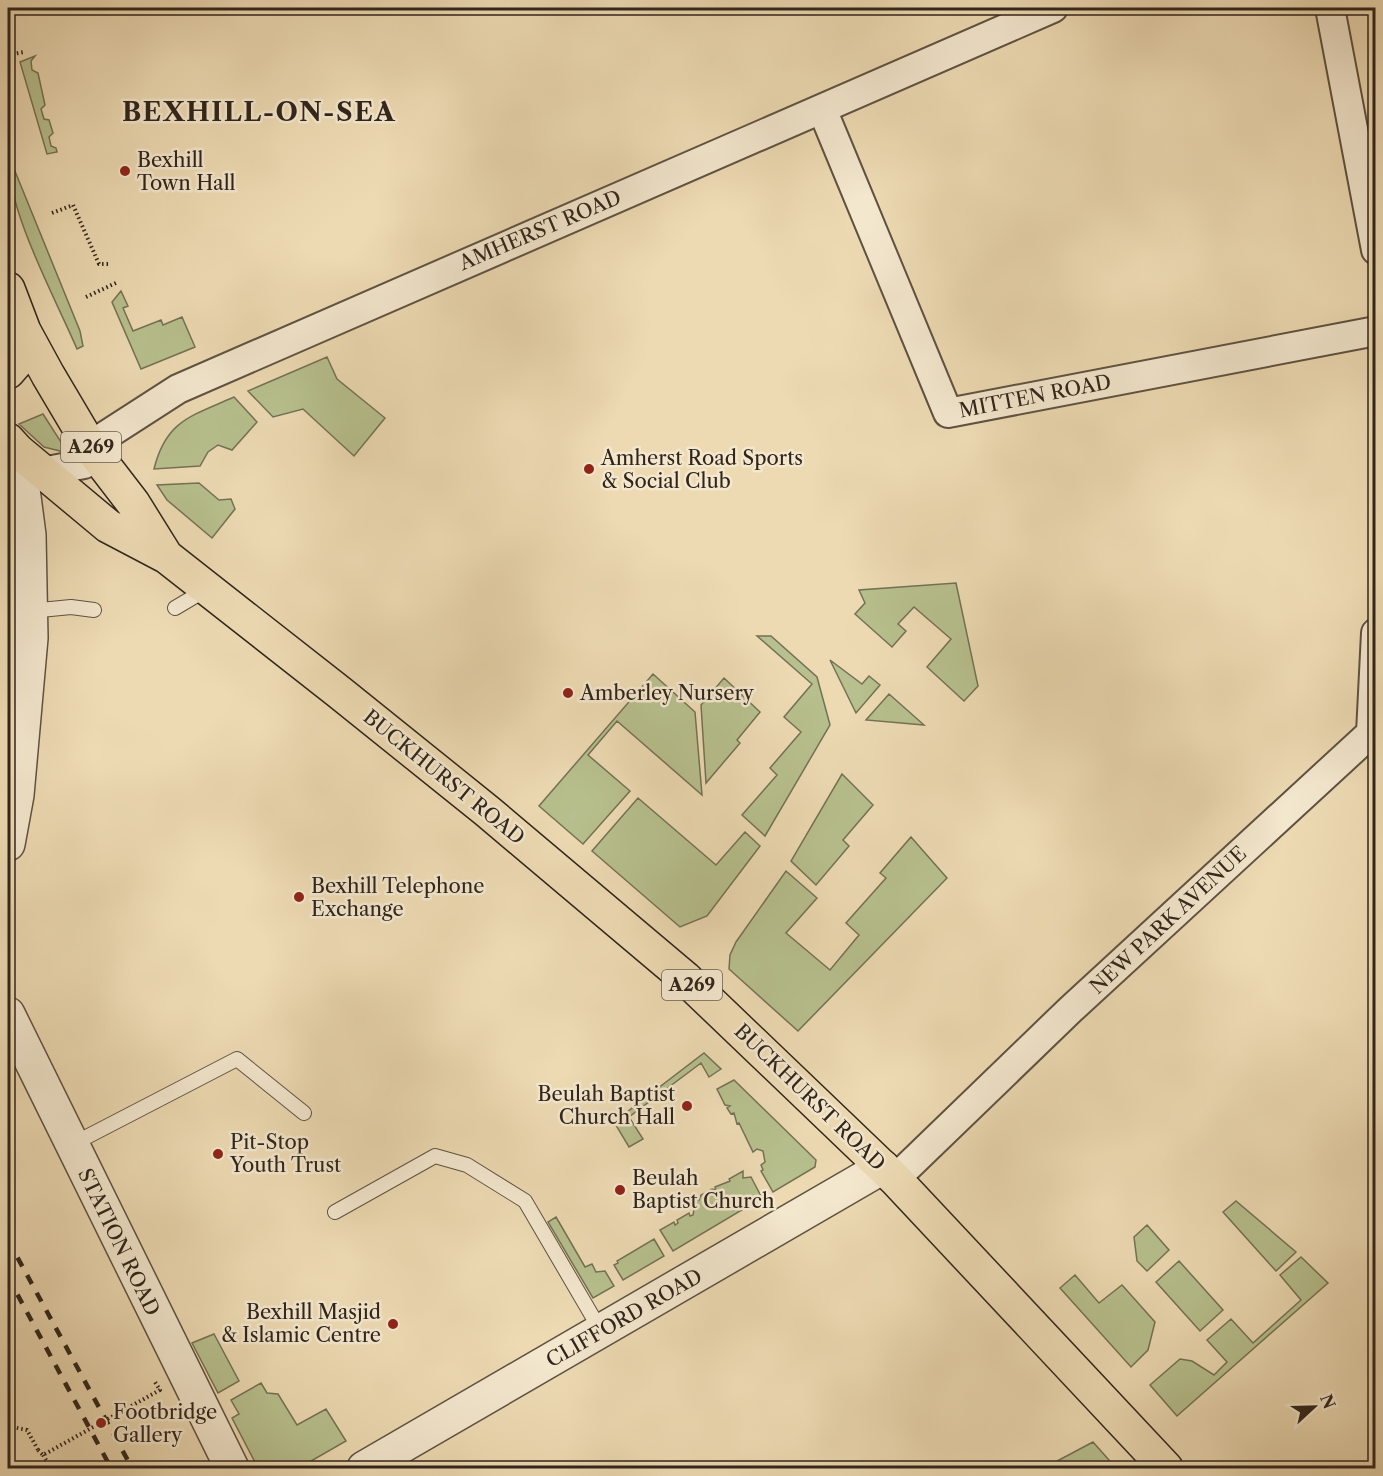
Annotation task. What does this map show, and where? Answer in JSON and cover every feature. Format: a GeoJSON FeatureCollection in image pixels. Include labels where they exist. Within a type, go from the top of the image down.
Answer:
{"type":"FeatureCollection","features":[{"type":"Feature","properties":{"kind":"main road","name":"A269"},"geometry":{"type":"LineString","coordinates":[[8,289],[24,332]]}},
{"type":"Feature","properties":{"kind":"main road","name":"BUCKHURST ROAD"},"geometry":{"type":"LineString","coordinates":[[24,332],[93,451],[133,503],[167,557]]}},
{"type":"Feature","properties":{"kind":"main road"},"geometry":{"type":"LineString","coordinates":[[8,372],[21,357],[24,332]]}},
{"type":"Feature","properties":{"kind":"main road","name":"BUCKHURST ROAD"},"geometry":{"type":"LineString","coordinates":[[22,454],[108,526],[167,557],[487,811],[685,978],[889,1173],[1166,1468]]}},
{"type":"Feature","properties":{"kind":"street","name":"AMHERST ROAD"},"geometry":{"type":"LineString","coordinates":[[22,454],[84,464],[105,436],[178,389],[1053,8]]}},
{"type":"Feature","properties":{"kind":"street"},"geometry":{"type":"LineString","coordinates":[[1330,8],[1376,250]]}},
{"type":"Feature","properties":{"kind":"street","name":"MITTEN ROAD"},"geometry":{"type":"LineString","coordinates":[[822,109],[948,413],[1376,331]]}},
{"type":"Feature","properties":{"kind":"street"},"geometry":{"type":"LineString","coordinates":[[8,835],[26,704],[31,638],[29,535],[22,454]]}},
{"type":"Feature","properties":{"kind":"street","name":"NEW PARK AVENUE"},"geometry":{"type":"LineString","coordinates":[[889,1173],[1373,740],[1376,633]]}},
{"type":"Feature","properties":{"kind":"street","name":"STATION ROAD"},"geometry":{"type":"LineString","coordinates":[[8,1014],[232,1468]]}},
{"type":"Feature","properties":{"kind":"street","name":"CLIFFORD ROAD"},"geometry":{"type":"LineString","coordinates":[[364,1468],[601,1331],[889,1173]]}},
{"type":"Feature","properties":{"kind":"lane"},"geometry":{"type":"LineString","coordinates":[[175,608],[207,590]]}},
{"type":"Feature","properties":{"kind":"lane"},"geometry":{"type":"LineString","coordinates":[[30,611],[71,607],[94,610]]}},
{"type":"Feature","properties":{"kind":"lane"},"geometry":{"type":"LineString","coordinates":[[71,1144],[237,1059],[304,1113]]}},
{"type":"Feature","properties":{"kind":"lane"},"geometry":{"type":"LineString","coordinates":[[335,1212],[435,1156],[467,1165],[525,1201],[601,1331]]}},
{"type":"Feature","properties":{"kind":"path"},"geometry":{"type":"LineString","coordinates":[[8,55],[24,52]]}},
{"type":"Feature","properties":{"kind":"path"},"geometry":{"type":"LineString","coordinates":[[52,213],[74,205],[99,264],[110,264]]}},
{"type":"Feature","properties":{"kind":"path"},"geometry":{"type":"LineString","coordinates":[[86,297],[118,282]]}},
{"type":"Feature","properties":{"kind":"path"},"geometry":{"type":"LineString","coordinates":[[43,1455],[159,1390],[155,1382]]}},
{"type":"Feature","properties":{"kind":"path"},"geometry":{"type":"LineString","coordinates":[[8,1425],[27,1430],[51,1468]]}},
{"type":"Feature","properties":{"kind":"green space"},"geometry":{"type":"Polygon","coordinates":[[[35,56],[31,61],[32,70],[38,73],[45,105],[41,109],[44,119],[49,120],[53,133],[49,137],[51,146],[56,148],[57,152],[47,154],[20,62],[35,56]]]}},
{"type":"Feature","properties":{"kind":"green space"},"geometry":{"type":"Polygon","coordinates":[[[8,154],[80,331],[83,346],[77,349],[23,227],[10,177],[8,154]]]}},
{"type":"Feature","properties":{"kind":"green space"},"geometry":{"type":"Polygon","coordinates":[[[121,291],[128,306],[123,308],[133,331],[161,320],[163,325],[182,317],[195,347],[141,369],[112,302],[121,291]]]}},
{"type":"Feature","properties":{"kind":"green space"},"geometry":{"type":"Polygon","coordinates":[[[327,357],[337,379],[385,418],[354,456],[303,409],[273,417],[248,391],[327,357]]]}},
{"type":"Feature","properties":{"kind":"green space"},"geometry":{"type":"Polygon","coordinates":[[[234,397],[257,422],[232,450],[218,445],[208,452],[200,466],[154,469],[159,453],[174,430],[193,415],[234,397]]]}},
{"type":"Feature","properties":{"kind":"green space"},"geometry":{"type":"Polygon","coordinates":[[[43,414],[68,453],[44,447],[19,424],[43,414]]]}},
{"type":"Feature","properties":{"kind":"green space"},"geometry":{"type":"Polygon","coordinates":[[[199,483],[219,500],[231,499],[235,509],[212,538],[167,500],[157,485],[199,483]]]}},
{"type":"Feature","properties":{"kind":"green space"},"geometry":{"type":"Polygon","coordinates":[[[956,583],[978,686],[964,701],[927,667],[951,639],[914,607],[898,624],[906,631],[892,647],[855,614],[865,603],[859,590],[956,583]]]}},
{"type":"Feature","properties":{"kind":"green space"},"geometry":{"type":"Polygon","coordinates":[[[757,636],[771,636],[817,677],[830,725],[765,836],[742,815],[777,775],[770,768],[801,732],[784,717],[812,684],[757,636]]]}},
{"type":"Feature","properties":{"kind":"green space"},"geometry":{"type":"Polygon","coordinates":[[[830,660],[862,684],[869,676],[880,685],[856,713],[830,660]]]}},
{"type":"Feature","properties":{"kind":"green space"},"geometry":{"type":"Polygon","coordinates":[[[653,674],[695,712],[702,795],[617,721],[588,755],[630,791],[583,844],[539,806],[653,674]]]}},
{"type":"Feature","properties":{"kind":"green space"},"geometry":{"type":"Polygon","coordinates":[[[724,678],[760,712],[737,740],[740,743],[706,783],[701,705],[724,678]]]}},
{"type":"Feature","properties":{"kind":"green space"},"geometry":{"type":"Polygon","coordinates":[[[889,694],[924,725],[866,720],[889,694]]]}},
{"type":"Feature","properties":{"kind":"green space"},"geometry":{"type":"Polygon","coordinates":[[[842,774],[873,805],[843,840],[849,846],[816,885],[791,861],[842,774]]]}},
{"type":"Feature","properties":{"kind":"green space"},"geometry":{"type":"Polygon","coordinates":[[[638,798],[716,865],[745,832],[760,846],[707,916],[680,927],[592,851],[638,798]]]}},
{"type":"Feature","properties":{"kind":"green space"},"geometry":{"type":"Polygon","coordinates":[[[911,837],[947,878],[798,1031],[729,969],[730,955],[736,942],[786,871],[817,898],[786,933],[830,970],[859,935],[846,923],[886,878],[880,873],[911,837]]]}},
{"type":"Feature","properties":{"kind":"green space"},"geometry":{"type":"Polygon","coordinates":[[[704,1053],[721,1069],[709,1077],[701,1063],[629,1117],[643,1139],[629,1147],[614,1122],[704,1053]]]}},
{"type":"Feature","properties":{"kind":"green space"},"geometry":{"type":"Polygon","coordinates":[[[734,1080],[816,1160],[815,1167],[773,1192],[761,1171],[763,1170],[761,1165],[765,1162],[763,1151],[757,1149],[753,1152],[739,1123],[737,1124],[734,1113],[731,1114],[727,1108],[730,1106],[725,1105],[717,1089],[734,1080]]]}},
{"type":"Feature","properties":{"kind":"green space"},"geometry":{"type":"Polygon","coordinates":[[[743,1171],[743,1178],[751,1177],[762,1198],[673,1251],[660,1230],[674,1222],[675,1225],[678,1223],[677,1220],[689,1213],[690,1216],[693,1215],[694,1210],[687,1204],[697,1197],[699,1200],[701,1195],[712,1189],[716,1190],[715,1187],[730,1181],[729,1179],[743,1171]]]}},
{"type":"Feature","properties":{"kind":"green space"},"geometry":{"type":"Polygon","coordinates":[[[1236,1201],[1296,1252],[1276,1271],[1223,1212],[1236,1201]]]}},
{"type":"Feature","properties":{"kind":"green space"},"geometry":{"type":"Polygon","coordinates":[[[556,1217],[585,1267],[592,1264],[596,1272],[605,1271],[614,1286],[593,1298],[548,1222],[556,1217]]]}},
{"type":"Feature","properties":{"kind":"green space"},"geometry":{"type":"Polygon","coordinates":[[[1147,1225],[1169,1250],[1147,1271],[1137,1261],[1134,1237],[1147,1225]]]}},
{"type":"Feature","properties":{"kind":"green space"},"geometry":{"type":"Polygon","coordinates":[[[654,1239],[664,1256],[623,1280],[614,1265],[618,1263],[617,1261],[654,1239]]]}},
{"type":"Feature","properties":{"kind":"green space"},"geometry":{"type":"Polygon","coordinates":[[[1301,1257],[1328,1283],[1177,1416],[1150,1385],[1180,1359],[1192,1361],[1214,1375],[1227,1362],[1207,1340],[1231,1319],[1253,1343],[1301,1300],[1280,1275],[1301,1257]]]}},
{"type":"Feature","properties":{"kind":"green space"},"geometry":{"type":"Polygon","coordinates":[[[1179,1261],[1223,1310],[1200,1331],[1156,1282],[1179,1261]]]}},
{"type":"Feature","properties":{"kind":"green space"},"geometry":{"type":"Polygon","coordinates":[[[1075,1275],[1099,1303],[1122,1285],[1155,1322],[1148,1350],[1131,1367],[1060,1288],[1075,1275]]]}},
{"type":"Feature","properties":{"kind":"green space"},"geometry":{"type":"Polygon","coordinates":[[[214,1334],[239,1381],[218,1393],[192,1343],[214,1334]]]}},
{"type":"Feature","properties":{"kind":"green space"},"geometry":{"type":"Polygon","coordinates":[[[261,1383],[267,1393],[278,1394],[297,1425],[326,1409],[346,1441],[299,1468],[258,1468],[232,1418],[239,1414],[231,1400],[261,1383]]]}},
{"type":"Feature","properties":{"kind":"green space"},"geometry":{"type":"Polygon","coordinates":[[[1093,1442],[1116,1468],[1044,1468],[1093,1442]]]}},
{"type":"Feature","properties":{"kind":"railway"},"geometry":{"type":"LineString","coordinates":[[8,1240],[132,1468]]}},
{"type":"Feature","properties":{"kind":"railway"},"geometry":{"type":"LineString","coordinates":[[8,1277],[111,1468]]}},
{"type":"Feature","properties":{"kind":"place","name":"Bexhill Town Hall"},"geometry":{"type":"Point","coordinates":[125,171]}},
{"type":"Feature","properties":{"kind":"place","name":"Amherst Road Sports & Social Club"},"geometry":{"type":"Point","coordinates":[589,469]}},
{"type":"Feature","properties":{"kind":"place","name":"Amberley Nursery"},"geometry":{"type":"Point","coordinates":[568,693]}},
{"type":"Feature","properties":{"kind":"place","name":"Bexhill Telephone Exchange"},"geometry":{"type":"Point","coordinates":[299,897]}},
{"type":"Feature","properties":{"kind":"place","name":"Beulah Baptist Church Hall"},"geometry":{"type":"Point","coordinates":[687,1106]}},
{"type":"Feature","properties":{"kind":"place","name":"Pit-Stop Youth Trust"},"geometry":{"type":"Point","coordinates":[218,1154]}},
{"type":"Feature","properties":{"kind":"place","name":"Beulah Baptist Church"},"geometry":{"type":"Point","coordinates":[620,1190]}},
{"type":"Feature","properties":{"kind":"place","name":"Bexhill Masjid & Islamic Centre"},"geometry":{"type":"Point","coordinates":[393,1324]}},
{"type":"Feature","properties":{"kind":"place","name":"Footbridge Gallery"},"geometry":{"type":"Point","coordinates":[101,1423]}},
{"type":"Feature","properties":{"kind":"district","name":"BEXHILL-ON-SEA"},"geometry":{"type":"Point","coordinates":[259,112]}}]}
